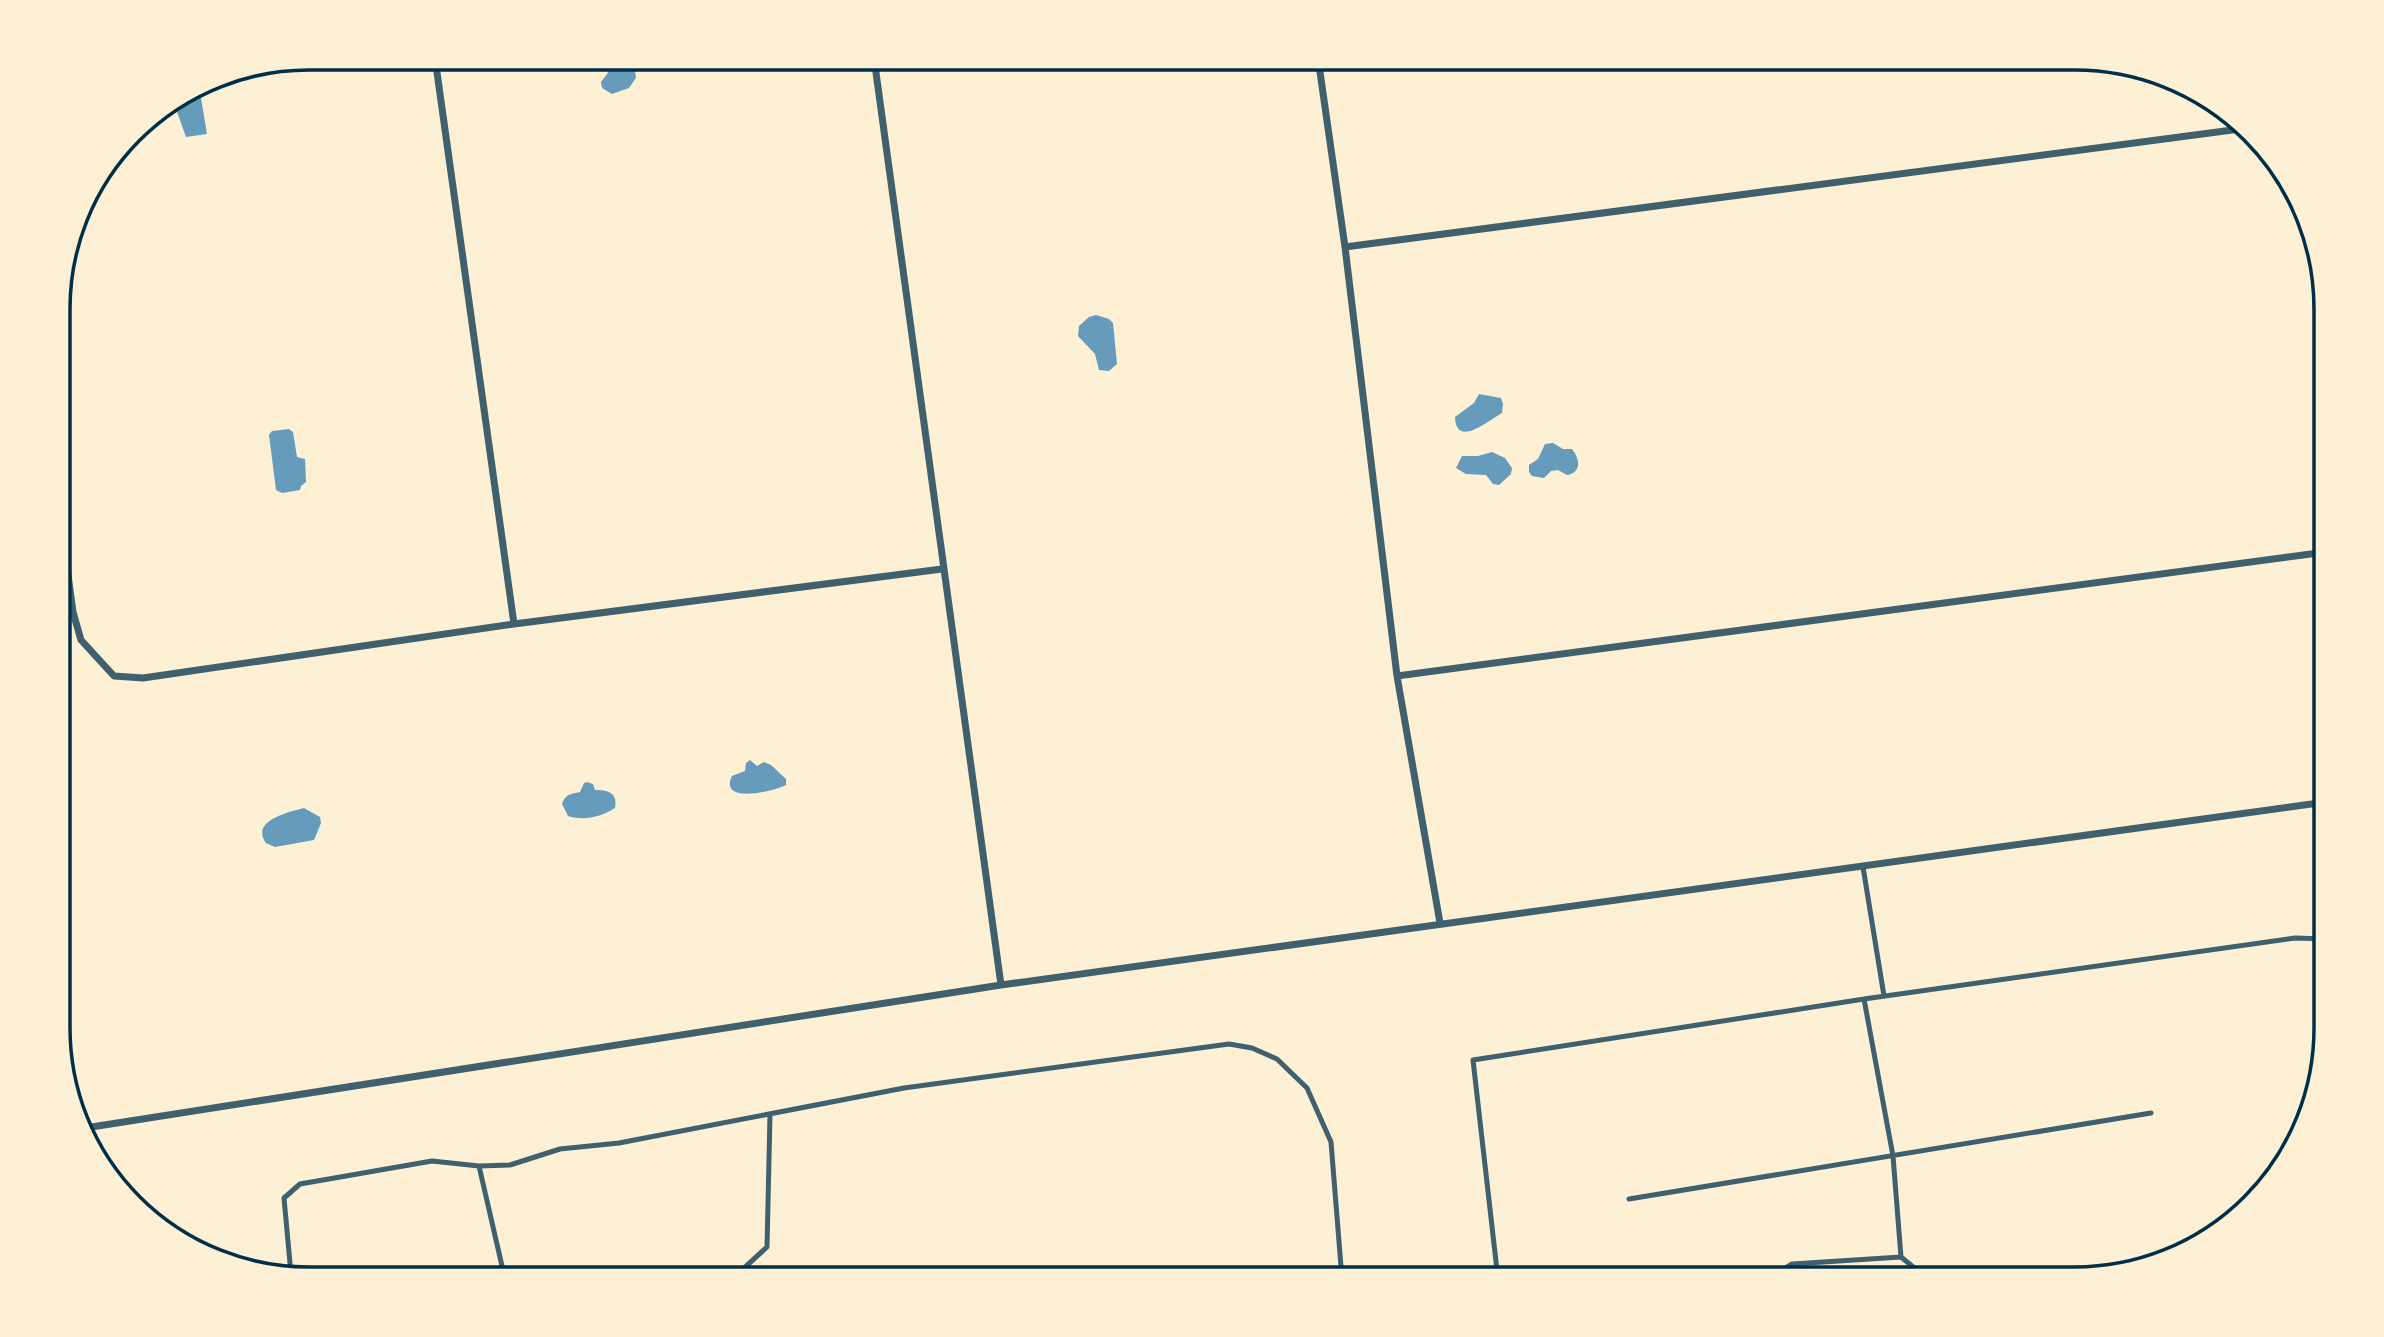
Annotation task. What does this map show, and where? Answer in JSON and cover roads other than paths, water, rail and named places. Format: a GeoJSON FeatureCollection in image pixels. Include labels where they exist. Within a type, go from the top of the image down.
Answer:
{"type":"FeatureCollection","features":[{"type":"Feature","properties":{"kind":"street"},"geometry":{"type":"LineString","coordinates":[[1320,70],[1345,247],[1397,676],[1440,923]]}},
{"type":"Feature","properties":{"kind":"street"},"geometry":{"type":"LineString","coordinates":[[437,71],[514,624]]}},
{"type":"Feature","properties":{"kind":"street"},"geometry":{"type":"LineString","coordinates":[[876,71],[1001,985]]}},
{"type":"Feature","properties":{"kind":"street"},"geometry":{"type":"LineString","coordinates":[[1345,247],[2233,130]]}},
{"type":"Feature","properties":{"kind":"street"},"geometry":{"type":"LineString","coordinates":[[1397,676],[2313,554]]}},
{"type":"Feature","properties":{"kind":"street"},"geometry":{"type":"LineString","coordinates":[[70,590],[81,640],[114,676],[142,678],[514,624],[942,569]]}},
{"type":"Feature","properties":{"kind":"street"},"geometry":{"type":"LineString","coordinates":[[92,1127],[1001,985],[2313,804]]}},
{"type":"Feature","properties":{"kind":"lane"},"geometry":{"type":"LineString","coordinates":[[1863,866],[1884,996]]}},
{"type":"Feature","properties":{"kind":"lane"},"geometry":{"type":"LineString","coordinates":[[1497,1266],[1473,1060],[1884,996],[2295,938],[2313,939]]}},
{"type":"Feature","properties":{"kind":"lane"},"geometry":{"type":"LineString","coordinates":[[1864,999],[1893,1157],[1901,1257]]}},
{"type":"Feature","properties":{"kind":"lane"},"geometry":{"type":"LineString","coordinates":[[290,1266],[284,1198],[300,1184],[432,1161],[479,1166],[510,1165],[561,1149],[619,1143],[904,1088],[1229,1044],[1252,1048],[1277,1059],[1307,1088],[1331,1142],[1341,1266]]}},
{"type":"Feature","properties":{"kind":"lane"},"geometry":{"type":"LineString","coordinates":[[1629,1199],[2151,1113]]}},
{"type":"Feature","properties":{"kind":"lane"},"geometry":{"type":"LineString","coordinates":[[745,1267],[767,1247],[770,1115]]}},
{"type":"Feature","properties":{"kind":"lane"},"geometry":{"type":"LineString","coordinates":[[479,1166],[502,1267]]}},
{"type":"Feature","properties":{"kind":"lane"},"geometry":{"type":"LineString","coordinates":[[1788,1266],[1901,1257],[1912,1266]]}},
{"type":"Feature","properties":{"kind":"water"},"geometry":{"type":"Polygon","coordinates":[[[609,71],[635,71],[636,78],[629,88],[612,94],[602,88],[601,82],[609,71]]]}},
{"type":"Feature","properties":{"kind":"water"},"geometry":{"type":"Polygon","coordinates":[[[200,97],[207,134],[186,137],[177,111],[200,97]]]}},
{"type":"Feature","properties":{"kind":"water"},"geometry":{"type":"Polygon","coordinates":[[[1096,315],[1113,323],[1117,364],[1109,371],[1099,370],[1095,354],[1078,336],[1079,326],[1089,317],[1096,315]]]}},
{"type":"Feature","properties":{"kind":"water"},"geometry":{"type":"Polygon","coordinates":[[[1479,394],[1501,398],[1502,413],[1474,430],[1461,431],[1455,417],[1474,403],[1479,394]]]}},
{"type":"Feature","properties":{"kind":"water"},"geometry":{"type":"Polygon","coordinates":[[[289,429],[293,432],[297,457],[305,459],[306,482],[300,490],[282,493],[276,490],[269,435],[272,431],[289,429]]]}},
{"type":"Feature","properties":{"kind":"water"},"geometry":{"type":"Polygon","coordinates":[[[1553,443],[1563,449],[1572,449],[1577,457],[1577,468],[1567,475],[1558,470],[1551,471],[1544,478],[1532,476],[1529,465],[1538,459],[1545,444],[1553,443]]]}},
{"type":"Feature","properties":{"kind":"water"},"geometry":{"type":"Polygon","coordinates":[[[1492,452],[1505,458],[1512,468],[1511,474],[1499,485],[1493,484],[1486,475],[1466,474],[1456,468],[1462,456],[1478,456],[1492,452]]]}},
{"type":"Feature","properties":{"kind":"water"},"geometry":{"type":"Polygon","coordinates":[[[750,760],[757,766],[764,762],[771,765],[786,779],[786,785],[750,794],[733,790],[730,785],[732,776],[745,771],[746,763],[750,760]]]}},
{"type":"Feature","properties":{"kind":"water"},"geometry":{"type":"Polygon","coordinates":[[[587,782],[593,784],[595,790],[611,793],[615,799],[615,808],[592,817],[568,816],[563,801],[569,795],[580,792],[587,782]]]}},
{"type":"Feature","properties":{"kind":"water"},"geometry":{"type":"Polygon","coordinates":[[[304,808],[320,817],[321,823],[314,840],[275,847],[266,843],[262,835],[267,823],[281,815],[304,808]]]}}]}
